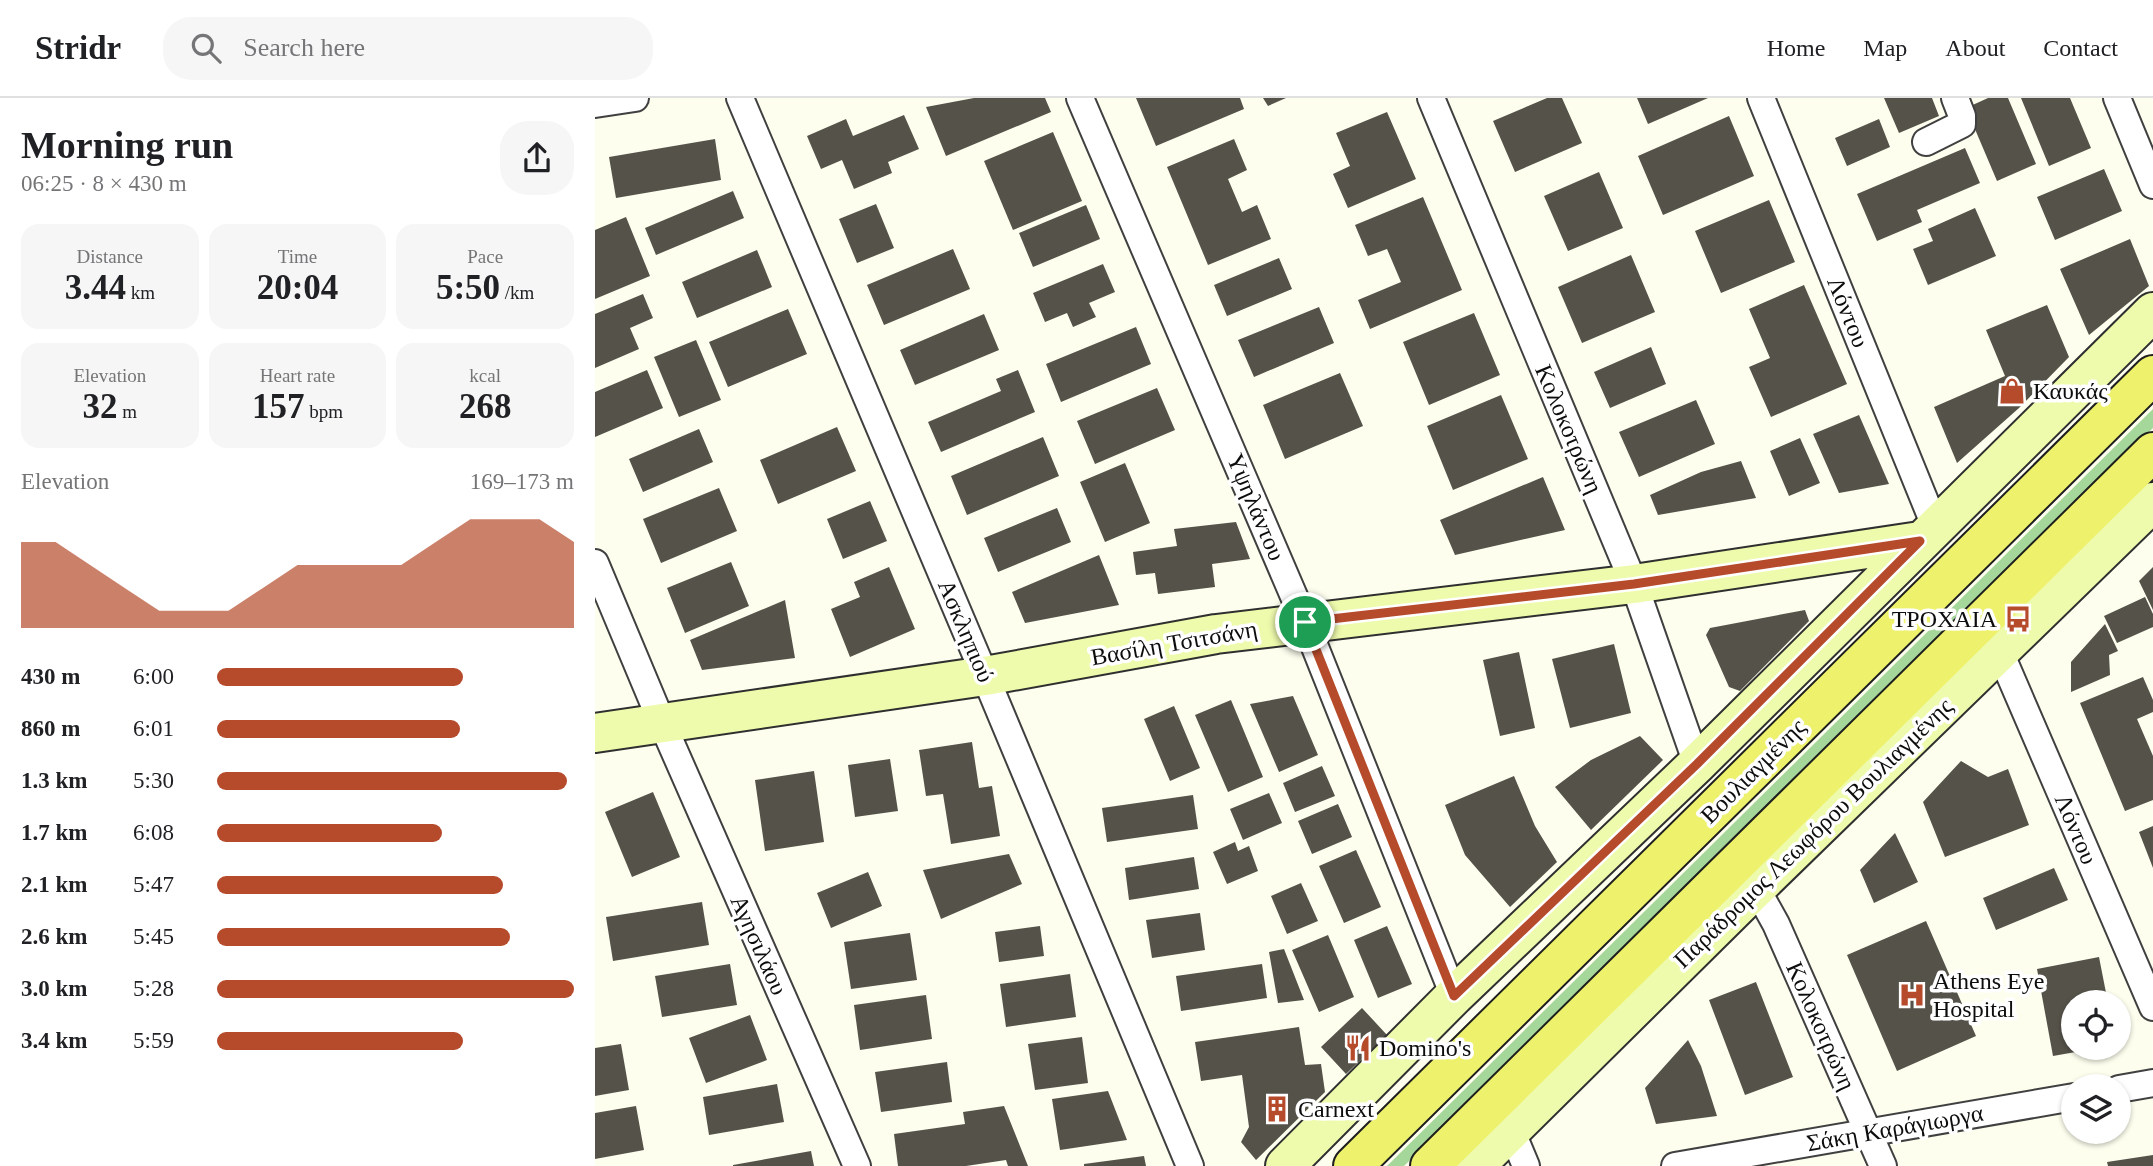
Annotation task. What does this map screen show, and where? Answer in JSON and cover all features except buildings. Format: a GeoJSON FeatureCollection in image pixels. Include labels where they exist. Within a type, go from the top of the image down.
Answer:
{"type":"FeatureCollection","features":[{"type":"Feature","properties":{"kind":"main road","name":"Βουλιαγμένης"},"geometry":{"type":"LineString","coordinates":[[1353,1166],[2153,375]]}},
{"type":"Feature","properties":{"kind":"main road"},"geometry":{"type":"LineString","coordinates":[[1430,1166],[2153,452]]}},
{"type":"Feature","properties":{"kind":"street"},"geometry":{"type":"LineString","coordinates":[[595,104],[635,98]]}},
{"type":"Feature","properties":{"kind":"street","name":"Ασκληπιού"},"geometry":{"type":"LineString","coordinates":[[740,98],[1189,1166]]}},
{"type":"Feature","properties":{"kind":"street","name":"Υψηλάντου"},"geometry":{"type":"LineString","coordinates":[[1080,98],[1305,622],[1454,996]]}},
{"type":"Feature","properties":{"kind":"street","name":"Κολοκοτρώνη"},"geometry":{"type":"LineString","coordinates":[[1431,98],[1634,584],[1697,764]]}},
{"type":"Feature","properties":{"kind":"street","name":"Λόντου"},"geometry":{"type":"LineString","coordinates":[[1761,98],[1928,533]]}},
{"type":"Feature","properties":{"kind":"street"},"geometry":{"type":"LineString","coordinates":[[1926,142],[1962,124],[1955,98]]}},
{"type":"Feature","properties":{"kind":"street"},"geometry":{"type":"LineString","coordinates":[[2117,98],[2153,185]]}},
{"type":"Feature","properties":{"kind":"street"},"geometry":{"type":"LineString","coordinates":[[1285,1166],[1454,996],[1697,764],[2153,312]]}},
{"type":"Feature","properties":{"kind":"street","name":"Παράδρομος Λεωφόρου Βουλιαγμένης"},"geometry":{"type":"LineString","coordinates":[[1475,1166],[2153,502]]}},
{"type":"Feature","properties":{"kind":"street","name":"Βασίλη Τσιτσάνη"},"geometry":{"type":"LineString","coordinates":[[595,733],[985,676],[1216,634],[1634,584],[1928,533]]}},
{"type":"Feature","properties":{"kind":"street","name":"Αγησιλάου"},"geometry":{"type":"LineString","coordinates":[[595,563],[662,723],[857,1166]]}},
{"type":"Feature","properties":{"kind":"street","name":"Λόντου"},"geometry":{"type":"LineString","coordinates":[[1999,650],[2153,1007]]}},
{"type":"Feature","properties":{"kind":"street","name":"Κολοκοτρώνη"},"geometry":{"type":"LineString","coordinates":[[1756,888],[1776,924],[1883,1166]]}},
{"type":"Feature","properties":{"kind":"street"},"geometry":{"type":"LineString","coordinates":[[2131,1087],[2153,1083]]}},
{"type":"Feature","properties":{"kind":"street","name":"Σάκη Καράγιωργα"},"geometry":{"type":"LineString","coordinates":[[1675,1166],[2061,1099]]}},
{"type":"Feature","properties":{"kind":"street"},"geometry":{"type":"LineString","coordinates":[[1511,1130],[1526,1166]]}},
{"type":"Feature","properties":{"kind":"green space"},"geometry":{"type":"Polygon","coordinates":[[[2153,409],[2153,428],[1404,1166],[1387,1166],[2153,409]]]}},
{"type":"Feature","properties":{"kind":"place","name":"Καυκάς"},"geometry":{"type":"Point","coordinates":[2012,391]}},
{"type":"Feature","properties":{"kind":"place","name":"ΤΡΟΧΑΙΑ"},"geometry":{"type":"Point","coordinates":[2018,619]}},
{"type":"Feature","properties":{"kind":"place","name":"Athens Eye Hospital"},"geometry":{"type":"Point","coordinates":[1912,995]}},
{"type":"Feature","properties":{"kind":"place","name":"Domino's"},"geometry":{"type":"Point","coordinates":[1358,1048]}},
{"type":"Feature","properties":{"kind":"place","name":"Carnext"},"geometry":{"type":"Point","coordinates":[1277,1109]}},
{"type":"Feature","properties":{"kind":"route"},"geometry":{"type":"LineString","coordinates":[[1920,541],[1697,764],[1454,996],[1305,622],[1634,584],[1920,541]]}}]}
